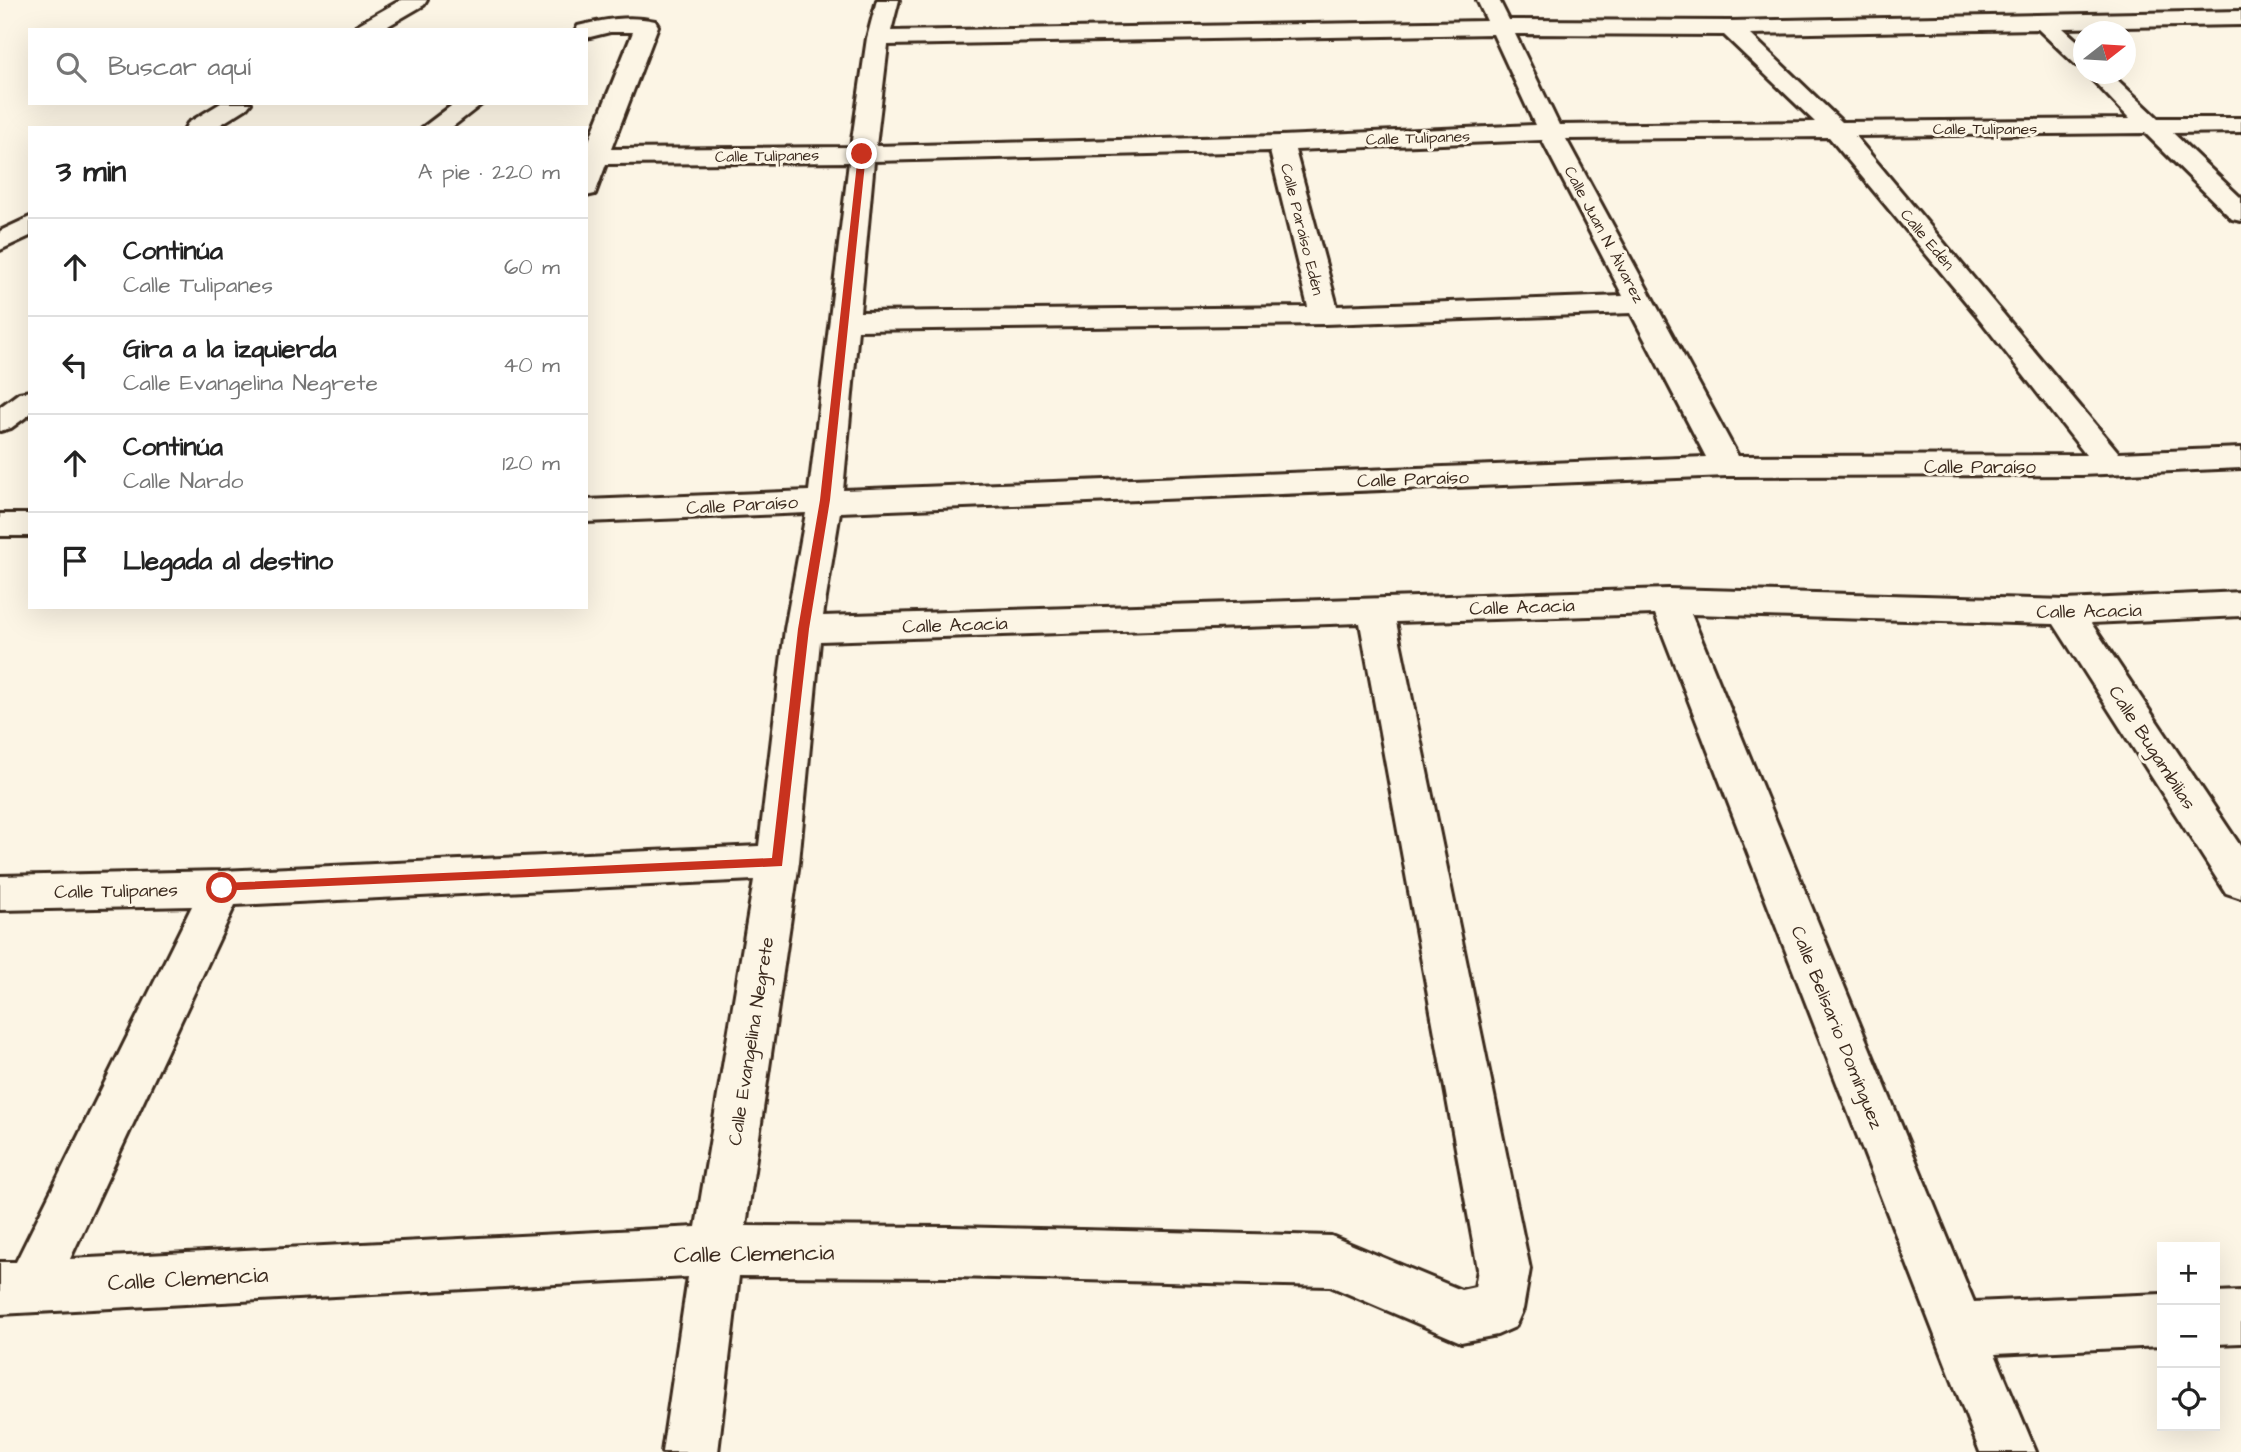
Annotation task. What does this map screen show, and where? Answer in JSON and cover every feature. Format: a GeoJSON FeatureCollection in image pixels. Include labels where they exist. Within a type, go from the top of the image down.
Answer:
{"type":"FeatureCollection","features":[{"type":"Feature","properties":{"kind":"street"},"geometry":{"type":"LineString","coordinates":[[368,28],[416,0]]}},
{"type":"Feature","properties":{"kind":"street","name":"Calle Evangelina Negrete"},"geometry":{"type":"LineString","coordinates":[[690,1452],[717,1251],[778,862],[803,629],[825,500],[862,154],[878,38],[888,0]]}},
{"type":"Feature","properties":{"kind":"street","name":"Calle Juan N. Álvarez"},"geometry":{"type":"LineString","coordinates":[[1488,0],[1550,132],[1727,466]]}},
{"type":"Feature","properties":{"kind":"street"},"geometry":{"type":"LineString","coordinates":[[878,38],[1500,27],[1730,29],[2241,18]]}},
{"type":"Feature","properties":{"kind":"street"},"geometry":{"type":"LineString","coordinates":[[2044,22],[2073,50]]}},
{"type":"Feature","properties":{"kind":"street"},"geometry":{"type":"LineString","coordinates":[[588,30],[610,25],[647,26],[588,181]]}},
{"type":"Feature","properties":{"kind":"street","name":"Calle Edén"},"geometry":{"type":"LineString","coordinates":[[1730,29],[1836,130],[1985,307],[2111,464]]}},
{"type":"Feature","properties":{"kind":"street"},"geometry":{"type":"LineString","coordinates":[[2108,84],[2241,213]]}},
{"type":"Feature","properties":{"kind":"street"},"geometry":{"type":"LineString","coordinates":[[200,126],[236,105]]}},
{"type":"Feature","properties":{"kind":"street"},"geometry":{"type":"LineString","coordinates":[[437,126],[468,105]]}},
{"type":"Feature","properties":{"kind":"street","name":"Calle Tulipanes"},"geometry":{"type":"LineString","coordinates":[[595,157],[862,154],[1281,143],[1550,132],[2241,125]]}},
{"type":"Feature","properties":{"kind":"street","name":"Calle Paraíso Edén"},"geometry":{"type":"LineString","coordinates":[[1281,143],[1325,315]]}},
{"type":"Feature","properties":{"kind":"street"},"geometry":{"type":"LineString","coordinates":[[0,243],[28,226]]}},
{"type":"Feature","properties":{"kind":"street"},"geometry":{"type":"LineString","coordinates":[[846,321],[1325,315],[1642,304]]}},
{"type":"Feature","properties":{"kind":"street"},"geometry":{"type":"LineString","coordinates":[[0,421],[28,401]]}},
{"type":"Feature","properties":{"kind":"street","name":"Calle Paraíso"},"geometry":{"type":"LineString","coordinates":[[588,511],[1727,466],[2111,464],[2241,458]]}},
{"type":"Feature","properties":{"kind":"street"},"geometry":{"type":"LineString","coordinates":[[0,525],[28,525]]}},
{"type":"Feature","properties":{"kind":"street","name":"Calle Acacia"},"geometry":{"type":"LineString","coordinates":[[803,629],[1668,601],[2065,612],[2241,604]]}},
{"type":"Feature","properties":{"kind":"street","name":"Calle Belisario Domínguez"},"geometry":{"type":"LineString","coordinates":[[1668,601],[2008,1452]]}},
{"type":"Feature","properties":{"kind":"street","name":"Calle Clemencia"},"geometry":{"type":"LineString","coordinates":[[16,1287],[717,1251],[952,1252],[1331,1261],[1461,1316],[1497,1309],[1504,1269],[1376,611]]}},
{"type":"Feature","properties":{"kind":"street","name":"Calle Bugambilias"},"geometry":{"type":"LineString","coordinates":[[2065,612],[2241,881]]}},
{"type":"Feature","properties":{"kind":"street","name":"Calle Tulipanes"},"geometry":{"type":"LineString","coordinates":[[0,893],[222,888],[778,862]]}},
{"type":"Feature","properties":{"kind":"street"},"geometry":{"type":"LineString","coordinates":[[16,1287],[222,888]]}},
{"type":"Feature","properties":{"kind":"street"},"geometry":{"type":"LineString","coordinates":[[2220,1318],[2241,1317]]}},
{"type":"Feature","properties":{"kind":"street"},"geometry":{"type":"LineString","coordinates":[[1959,1329],[2157,1320]]}},
{"type":"Feature","properties":{"kind":"route"},"geometry":{"type":"LineString","coordinates":[[222,888],[778,862],[803,629],[825,500],[862,154]]}}]}
